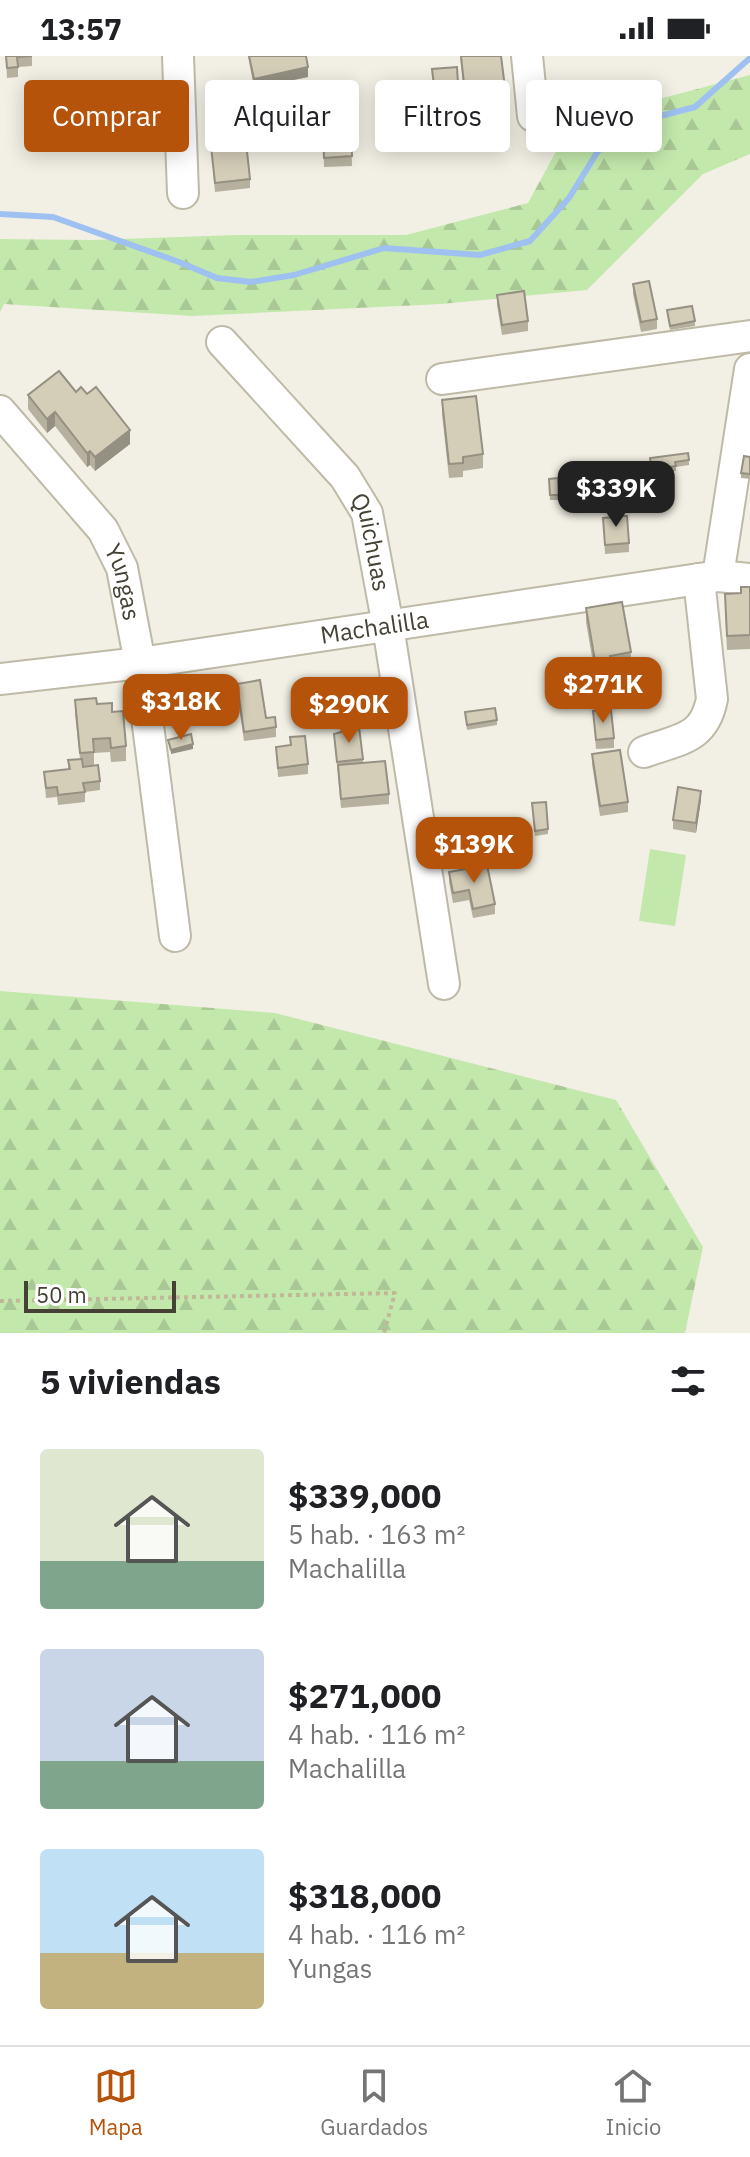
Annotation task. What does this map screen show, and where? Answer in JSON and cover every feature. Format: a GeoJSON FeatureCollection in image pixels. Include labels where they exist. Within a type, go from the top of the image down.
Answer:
{"type":"FeatureCollection","features":[{"type":"Feature","properties":{"kind":"street"},"geometry":{"type":"LineString","coordinates":[[178,56],[183,193]]}},
{"type":"Feature","properties":{"kind":"street"},"geometry":{"type":"LineString","coordinates":[[527,56],[529,80]]}},
{"type":"Feature","properties":{"kind":"street"},"geometry":{"type":"LineString","coordinates":[[442,379],[750,336]]}},
{"type":"Feature","properties":{"kind":"street","name":"Quichuas"},"geometry":{"type":"LineString","coordinates":[[222,342],[345,477],[367,513],[388,626],[444,984]]}},
{"type":"Feature","properties":{"kind":"street"},"geometry":{"type":"LineString","coordinates":[[644,752],[697,733],[708,717],[712,699],[709,578],[750,369]]}},
{"type":"Feature","properties":{"kind":"street","name":"Yungas"},"geometry":{"type":"LineString","coordinates":[[0,411],[103,530],[122,568],[140,663],[175,936]]}},
{"type":"Feature","properties":{"kind":"street","name":"Machalilla"},"geometry":{"type":"LineString","coordinates":[[0,679],[140,663],[709,578],[750,579]]}},
{"type":"Feature","properties":{"kind":"path"},"geometry":{"type":"LineString","coordinates":[[0,1301],[395,1293],[384,1333]]}},
{"type":"Feature","properties":{"kind":"green space"},"geometry":{"type":"Polygon","coordinates":[[[750,75],[750,154],[703,174],[587,290],[441,304],[193,316],[4,304],[0,312],[0,239],[406,235],[528,203],[556,152],[662,152],[662,98],[750,75]]]}},
{"type":"Feature","properties":{"kind":"green space"},"geometry":{"type":"Polygon","coordinates":[[[650,849],[686,855],[675,926],[639,921],[650,849]]]}},
{"type":"Feature","properties":{"kind":"green space"},"geometry":{"type":"Polygon","coordinates":[[[0,991],[275,1013],[616,1100],[703,1247],[685,1333],[0,1333],[0,991]]]}},
{"type":"Feature","properties":{"kind":"building"},"geometry":{"type":"Polygon","coordinates":[[[6,56],[32,56],[17,57],[18,67],[7,68],[6,56]]]}},
{"type":"Feature","properties":{"kind":"building"},"geometry":{"type":"Polygon","coordinates":[[[249,56],[306,56],[308,67],[254,79],[249,56]]]}},
{"type":"Feature","properties":{"kind":"building"},"geometry":{"type":"Polygon","coordinates":[[[461,56],[501,56],[504,80],[464,80],[461,56]]]}},
{"type":"Feature","properties":{"kind":"building"},"geometry":{"type":"Polygon","coordinates":[[[457,67],[458,80],[433,80],[432,69],[457,67]]]}},
{"type":"Feature","properties":{"kind":"building"},"geometry":{"type":"Polygon","coordinates":[[[212,152],[247,152],[250,179],[215,183],[212,152]]]}},
{"type":"Feature","properties":{"kind":"building"},"geometry":{"type":"Polygon","coordinates":[[[324,152],[352,152],[352,156],[324,158],[324,152]]]}},
{"type":"Feature","properties":{"kind":"building"},"geometry":{"type":"Polygon","coordinates":[[[649,281],[657,319],[641,322],[633,284],[649,281]]]}},
{"type":"Feature","properties":{"kind":"building"},"geometry":{"type":"Polygon","coordinates":[[[524,291],[528,321],[502,325],[497,295],[524,291]]]}},
{"type":"Feature","properties":{"kind":"building"},"geometry":{"type":"Polygon","coordinates":[[[692,306],[695,321],[670,326],[667,310],[692,306]]]}},
{"type":"Feature","properties":{"kind":"building"},"geometry":{"type":"Polygon","coordinates":[[[59,371],[76,392],[81,387],[87,394],[96,387],[130,430],[95,457],[90,451],[87,453],[55,412],[47,419],[28,395],[59,371]]]}},
{"type":"Feature","properties":{"kind":"building"},"geometry":{"type":"Polygon","coordinates":[[[476,396],[483,454],[463,457],[463,463],[449,464],[442,400],[476,396]]]}},
{"type":"Feature","properties":{"kind":"building"},"geometry":{"type":"Polygon","coordinates":[[[688,453],[689,460],[675,462],[676,466],[652,470],[650,458],[688,453]]]}},
{"type":"Feature","properties":{"kind":"building"},"geometry":{"type":"Polygon","coordinates":[[[744,456],[750,457],[750,474],[741,473],[744,456]]]}},
{"type":"Feature","properties":{"kind":"building"},"geometry":{"type":"Polygon","coordinates":[[[558,478],[560,495],[550,495],[549,479],[558,478]]]}},
{"type":"Feature","properties":{"kind":"building"},"geometry":{"type":"Polygon","coordinates":[[[623,508],[623,516],[627,516],[629,543],[605,545],[603,518],[614,517],[613,509],[623,508]]]}},
{"type":"Feature","properties":{"kind":"building"},"geometry":{"type":"Polygon","coordinates":[[[741,587],[750,587],[750,635],[727,636],[725,594],[741,593],[741,587]]]}},
{"type":"Feature","properties":{"kind":"building"},"geometry":{"type":"Polygon","coordinates":[[[622,602],[631,652],[610,656],[611,665],[596,667],[586,608],[622,602]]]}},
{"type":"Feature","properties":{"kind":"building"},"geometry":{"type":"Polygon","coordinates":[[[260,680],[266,718],[275,717],[276,727],[244,732],[237,684],[260,680]]]}},
{"type":"Feature","properties":{"kind":"building"},"geometry":{"type":"Polygon","coordinates":[[[96,698],[97,704],[112,703],[112,712],[123,711],[126,746],[111,748],[110,738],[93,739],[94,752],[80,753],[75,700],[96,698]]]}},
{"type":"Feature","properties":{"kind":"building"},"geometry":{"type":"Polygon","coordinates":[[[495,708],[497,720],[467,725],[465,712],[495,708]]]}},
{"type":"Feature","properties":{"kind":"building"},"geometry":{"type":"Polygon","coordinates":[[[611,710],[614,738],[596,740],[593,711],[611,710]]]}},
{"type":"Feature","properties":{"kind":"building"},"geometry":{"type":"Polygon","coordinates":[[[359,727],[363,759],[337,762],[334,734],[359,727]]]}},
{"type":"Feature","properties":{"kind":"building"},"geometry":{"type":"Polygon","coordinates":[[[191,734],[193,744],[171,750],[168,740],[191,734]]]}},
{"type":"Feature","properties":{"kind":"building"},"geometry":{"type":"Polygon","coordinates":[[[305,736],[308,764],[278,768],[276,747],[291,745],[290,737],[305,736]]]}},
{"type":"Feature","properties":{"kind":"building"},"geometry":{"type":"Polygon","coordinates":[[[620,750],[628,802],[600,806],[592,754],[620,750]]]}},
{"type":"Feature","properties":{"kind":"building"},"geometry":{"type":"Polygon","coordinates":[[[82,759],[83,767],[98,765],[100,781],[83,783],[85,792],[58,795],[57,787],[46,788],[44,772],[70,769],[68,760],[82,759]]]}},
{"type":"Feature","properties":{"kind":"building"},"geometry":{"type":"Polygon","coordinates":[[[385,761],[389,794],[341,799],[338,765],[385,761]]]}},
{"type":"Feature","properties":{"kind":"building"},"geometry":{"type":"Polygon","coordinates":[[[678,787],[701,791],[696,823],[673,820],[678,787]]]}},
{"type":"Feature","properties":{"kind":"building"},"geometry":{"type":"Polygon","coordinates":[[[546,802],[548,829],[535,831],[532,803],[546,802]]]}},
{"type":"Feature","properties":{"kind":"building"},"geometry":{"type":"Polygon","coordinates":[[[487,865],[495,904],[473,909],[469,890],[453,893],[449,872],[487,865]]]}},
{"type":"Feature","properties":{"kind":"waterway"},"geometry":{"type":"LineString","coordinates":[[0,214],[53,217],[217,278],[251,282],[294,275],[384,248],[480,255],[530,241],[569,198],[598,151],[641,121],[695,107],[750,58]]}}]}
